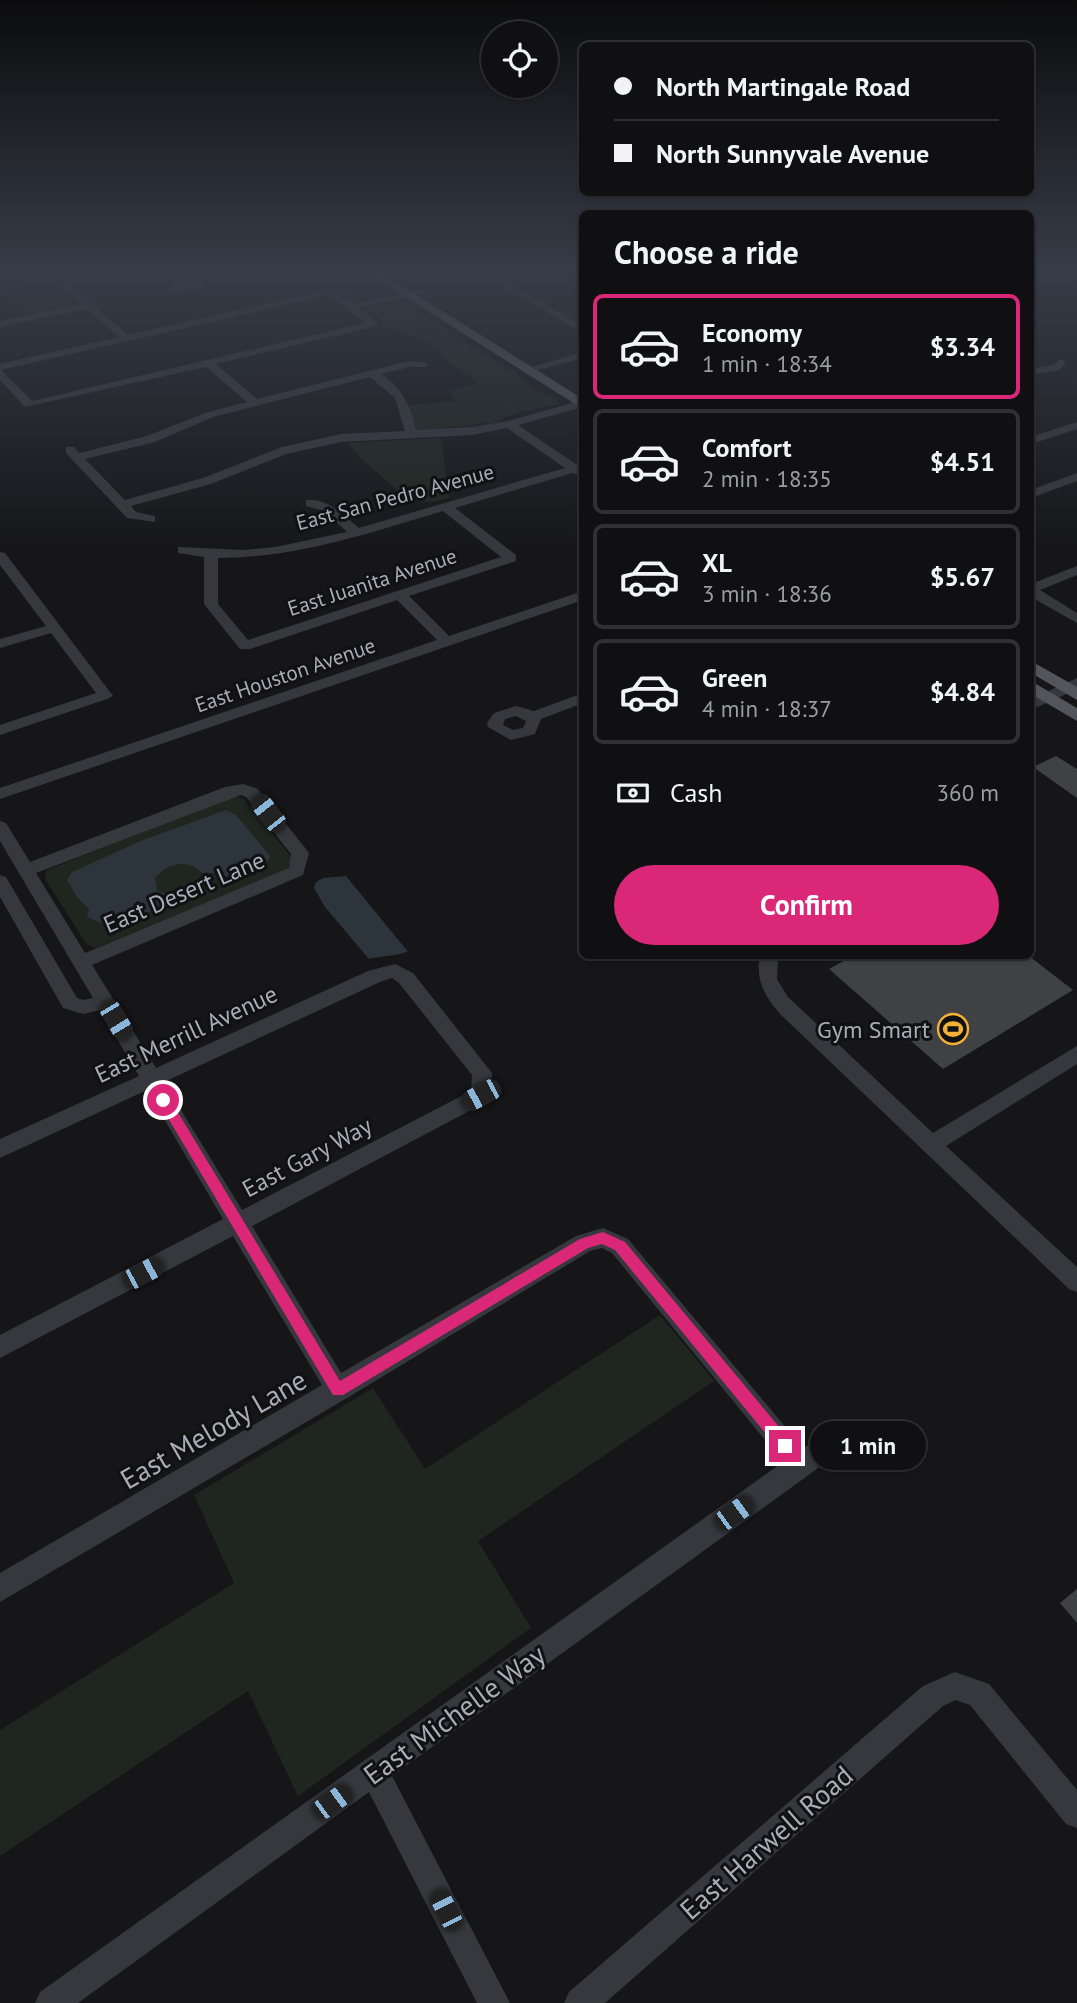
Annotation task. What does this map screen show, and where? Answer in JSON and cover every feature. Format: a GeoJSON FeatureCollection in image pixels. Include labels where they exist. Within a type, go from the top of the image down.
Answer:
{"type":"FeatureCollection","features":[{"type":"Feature","properties":{"kind":"main road"},"geometry":{"type":"LineString","coordinates":[[519,365],[579,398]]}},
{"type":"Feature","properties":{"kind":"main road"},"geometry":{"type":"LineString","coordinates":[[543,365],[579,397]]}},
{"type":"Feature","properties":{"kind":"main road"},"geometry":{"type":"LineString","coordinates":[[1034,669],[1059,693],[1077,716]]}},
{"type":"Feature","properties":{"kind":"main road"},"geometry":{"type":"LineString","coordinates":[[1034,688],[1059,693]]}},
{"type":"Feature","properties":{"kind":"street"},"geometry":{"type":"LineString","coordinates":[[0,373],[29,405],[197,365]]}},
{"type":"Feature","properties":{"kind":"street"},"geometry":{"type":"LineString","coordinates":[[211,365],[255,403]]}},
{"type":"Feature","properties":{"kind":"street"},"geometry":{"type":"LineString","coordinates":[[150,519],[132,514],[70,449],[79,444],[94,445],[102,451],[151,439],[209,415],[404,365]]}},
{"type":"Feature","properties":{"kind":"street"},"geometry":{"type":"LineString","coordinates":[[526,370],[540,365]]}},
{"type":"Feature","properties":{"kind":"street"},"geometry":{"type":"LineString","coordinates":[[1034,372],[1059,365]]}},
{"type":"Feature","properties":{"kind":"street"},"geometry":{"type":"LineString","coordinates":[[373,374],[396,388],[405,405],[411,434]]}},
{"type":"Feature","properties":{"kind":"street"},"geometry":{"type":"LineString","coordinates":[[122,505],[207,481],[282,451],[341,438],[472,430],[509,424],[579,401]]}},
{"type":"Feature","properties":{"kind":"street"},"geometry":{"type":"LineString","coordinates":[[509,424],[578,472]]}},
{"type":"Feature","properties":{"kind":"street"},"geometry":{"type":"LineString","coordinates":[[1034,440],[1077,425]]}},
{"type":"Feature","properties":{"kind":"street","name":"East San Pedro Avenue"},"geometry":{"type":"LineString","coordinates":[[183,550],[211,555],[259,552],[310,544],[578,472]]}},
{"type":"Feature","properties":{"kind":"street"},"geometry":{"type":"LineString","coordinates":[[1034,493],[1077,477]]}},
{"type":"Feature","properties":{"kind":"street"},"geometry":{"type":"LineString","coordinates":[[310,503],[328,508],[356,533]]}},
{"type":"Feature","properties":{"kind":"street","name":"East Juanita Avenue"},"geometry":{"type":"LineString","coordinates":[[211,555],[211,604],[245,646],[511,558],[446,507]]}},
{"type":"Feature","properties":{"kind":"street"},"geometry":{"type":"LineString","coordinates":[[0,730],[105,695],[3,564]]}},
{"type":"Feature","properties":{"kind":"street"},"geometry":{"type":"LineString","coordinates":[[1034,589],[1077,570]]}},
{"type":"Feature","properties":{"kind":"street"},"geometry":{"type":"LineString","coordinates":[[1034,592],[1077,619]]}},
{"type":"Feature","properties":{"kind":"street"},"geometry":{"type":"LineString","coordinates":[[400,595],[447,642]]}},
{"type":"Feature","properties":{"kind":"street","name":"East Houston Avenue"},"geometry":{"type":"LineString","coordinates":[[0,794],[579,596]]}},
{"type":"Feature","properties":{"kind":"street"},"geometry":{"type":"LineString","coordinates":[[0,644],[54,628]]}},
{"type":"Feature","properties":{"kind":"street"},"geometry":{"type":"LineString","coordinates":[[531,717],[579,699]]}},
{"type":"Feature","properties":{"kind":"street","name":"East Desert Lane"},"geometry":{"type":"LineString","coordinates":[[26,870],[230,791],[243,789],[252,793],[300,853],[297,871],[81,962]]}},
{"type":"Feature","properties":{"kind":"street"},"geometry":{"type":"LineString","coordinates":[[0,827],[6,851],[26,870],[338,1390]]}},
{"type":"Feature","properties":{"kind":"street"},"geometry":{"type":"LineString","coordinates":[[0,881],[69,1003],[78,1008],[87,1008],[104,1000]]}},
{"type":"Feature","properties":{"kind":"street"},"geometry":{"type":"LineString","coordinates":[[768,959],[765,974],[769,989],[788,1009],[1077,1282]]}},
{"type":"Feature","properties":{"kind":"street","name":"East Merrill Avenue"},"geometry":{"type":"LineString","coordinates":[[0,1149],[375,976],[395,971],[406,978],[482,1073],[483,1085]]}},
{"type":"Feature","properties":{"kind":"street"},"geometry":{"type":"LineString","coordinates":[[932,1144],[1077,1054]]}},
{"type":"Feature","properties":{"kind":"street","name":"East Gary Way"},"geometry":{"type":"LineString","coordinates":[[0,1348],[481,1095],[483,1085]]}},
{"type":"Feature","properties":{"kind":"street","name":"East Melody Lane"},"geometry":{"type":"LineString","coordinates":[[0,1588],[584,1243],[603,1238],[620,1246],[812,1457]]}},
{"type":"Feature","properties":{"kind":"street","name":"East Michelle Way"},"geometry":{"type":"LineString","coordinates":[[51,2003],[812,1457]]}},
{"type":"Feature","properties":{"kind":"street","name":"East Harwell Road"},"geometry":{"type":"LineString","coordinates":[[580,2003],[933,1696],[955,1686],[979,1695],[1077,1814]]}},
{"type":"Feature","properties":{"kind":"street"},"geometry":{"type":"LineString","coordinates":[[374,1771],[494,2003]]}},
{"type":"Feature","properties":{"kind":"shaded area"},"geometry":{"type":"Polygon","coordinates":[[[454,365],[502,365],[508,369],[505,371],[515,371],[532,390],[557,399],[559,404],[512,414],[496,422],[417,431],[408,405],[456,401],[449,390],[478,383],[454,365]]]}},
{"type":"Feature","properties":{"kind":"shaded area"},"geometry":{"type":"Polygon","coordinates":[[[441,438],[449,498],[427,502],[410,498],[396,489],[359,457],[349,443],[441,438]]]}},
{"type":"Feature","properties":{"kind":"shaded area"},"geometry":{"type":"Polygon","coordinates":[[[235,796],[244,799],[293,859],[287,870],[95,948],[87,945],[45,879],[47,870],[235,796]]]}},
{"type":"Feature","properties":{"kind":"shaded area"},"geometry":{"type":"Polygon","coordinates":[[[226,810],[236,815],[270,856],[269,860],[224,877],[217,877],[215,873],[202,873],[191,866],[178,864],[166,868],[155,878],[157,891],[175,897],[175,902],[106,925],[87,917],[89,909],[77,897],[67,880],[72,872],[143,840],[226,810]]]}},
{"type":"Feature","properties":{"kind":"shaded area"},"geometry":{"type":"Polygon","coordinates":[[[346,876],[408,951],[369,959],[325,907],[314,888],[316,882],[323,878],[346,876]]]}},
{"type":"Feature","properties":{"kind":"shaded area"},"geometry":{"type":"Polygon","coordinates":[[[660,1315],[714,1381],[478,1541],[531,1628],[298,1796],[248,1691],[0,1856],[0,1730],[234,1583],[194,1495],[373,1388],[425,1469],[660,1315]]]}},
{"type":"Feature","properties":{"kind":"building"},"geometry":{"type":"Polygon","coordinates":[[[1056,756],[1077,769],[1077,798],[1034,768],[1056,756]]]}},
{"type":"Feature","properties":{"kind":"building","name":"Gym Smart"},"geometry":{"type":"Polygon","coordinates":[[[847,959],[1033,959],[1073,990],[943,1069],[829,969],[847,959]]]}},
{"type":"Feature","properties":{"kind":"building"},"geometry":{"type":"Polygon","coordinates":[[[1077,1589],[1077,1623],[1060,1603],[1077,1589]]]}},
{"type":"Feature","properties":{"kind":"place","name":"Gym Smart"},"geometry":{"type":"Point","coordinates":[953,1029]}},
{"type":"Feature","properties":{"kind":"route"},"geometry":{"type":"LineString","coordinates":[[163,1100],[338,1390],[584,1243],[603,1238],[620,1246],[785,1446]]}}]}
